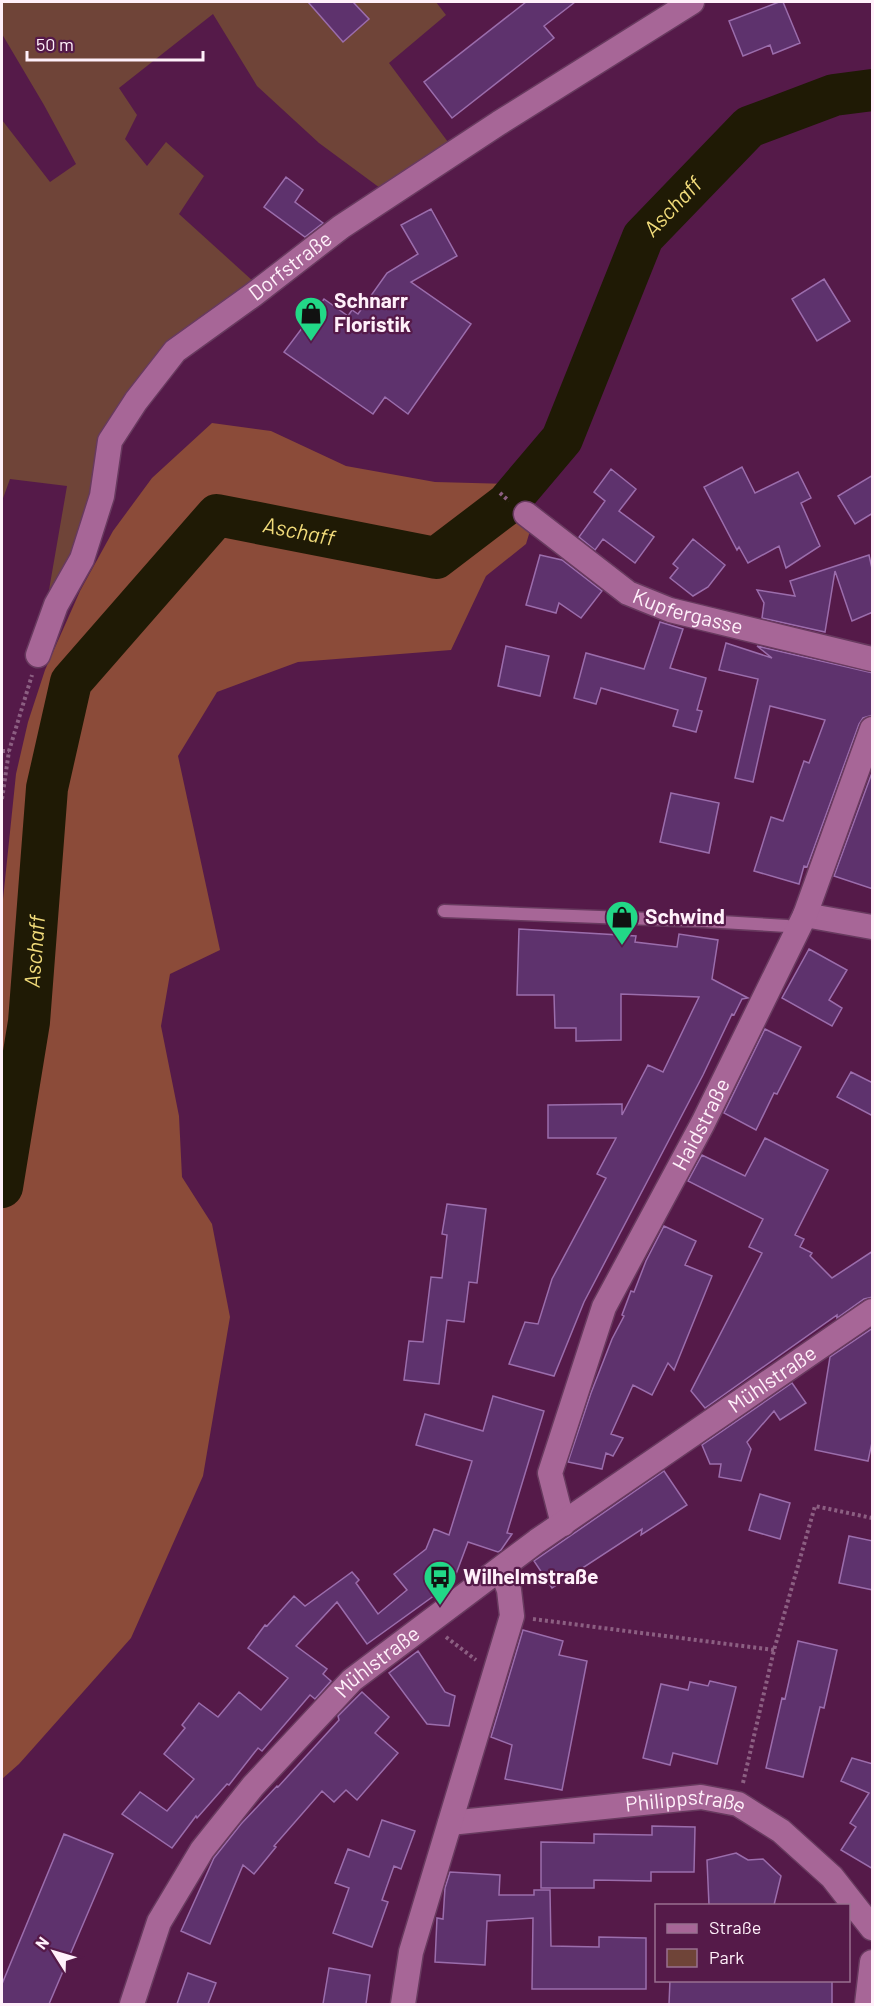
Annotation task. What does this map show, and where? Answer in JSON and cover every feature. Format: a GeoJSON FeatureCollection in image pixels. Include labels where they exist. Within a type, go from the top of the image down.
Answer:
{"type":"FeatureCollection","features":[{"type":"Feature","properties":{"kind":"street","name":"Dorfstraße"},"geometry":{"type":"LineString","coordinates":[[38,655],[56,605],[82,559],[102,496],[110,441],[136,401],[175,351],[253,295],[341,226],[499,123],[692,2]]}},
{"type":"Feature","properties":{"kind":"street","name":"Kupfergasse"},"geometry":{"type":"LineString","coordinates":[[526,514],[628,593],[670,610],[873,659]]}},
{"type":"Feature","properties":{"kind":"street","name":"Haidstraße"},"geometry":{"type":"LineString","coordinates":[[563,1524],[550,1473],[604,1307],[704,1123],[800,925],[873,729]]}},
{"type":"Feature","properties":{"kind":"street"},"geometry":{"type":"LineString","coordinates":[[800,925],[873,927]]}},
{"type":"Feature","properties":{"kind":"street","name":"Mühlstraße"},"geometry":{"type":"LineString","coordinates":[[132,2004],[159,1922],[202,1850],[253,1786],[352,1680],[537,1541],[873,1311]]}},
{"type":"Feature","properties":{"kind":"street"},"geometry":{"type":"LineString","coordinates":[[403,2004],[411,1952],[512,1616],[509,1590],[501,1569]]}},
{"type":"Feature","properties":{"kind":"street","name":"Philippstraße"},"geometry":{"type":"LineString","coordinates":[[450,1823],[701,1797],[738,1804],[790,1838],[832,1877],[873,1928]]}},
{"type":"Feature","properties":{"kind":"street"},"geometry":{"type":"LineString","coordinates":[[867,2004],[873,1962]]}},
{"type":"Feature","properties":{"kind":"lane"},"geometry":{"type":"LineString","coordinates":[[444,911],[800,925]]}},
{"type":"Feature","properties":{"kind":"path"},"geometry":{"type":"LineString","coordinates":[[2,799],[9,751],[38,655]]}},
{"type":"Feature","properties":{"kind":"path"},"geometry":{"type":"LineString","coordinates":[[2,751],[9,751]]}},
{"type":"Feature","properties":{"kind":"path"},"geometry":{"type":"LineString","coordinates":[[738,1804],[774,1650],[815,1506],[873,1518]]}},
{"type":"Feature","properties":{"kind":"path"},"geometry":{"type":"LineString","coordinates":[[512,1616],[774,1650]]}},
{"type":"Feature","properties":{"kind":"path"},"geometry":{"type":"LineString","coordinates":[[449,1641],[473,1659],[496,1667]]}},
{"type":"Feature","properties":{"kind":"green space"},"geometry":{"type":"Polygon","coordinates":[[[2,2],[436,2],[446,15],[389,63],[448,142],[380,188],[319,143],[257,86],[213,14],[119,88],[137,115],[125,139],[147,166],[166,142],[204,176],[179,214],[254,282],[169,346],[93,495],[73,554],[49,590],[67,486],[10,479],[2,501],[2,120],[50,182],[76,164],[2,34],[2,2]]]}},
{"type":"Feature","properties":{"kind":"shaded area"},"geometry":{"type":"Polygon","coordinates":[[[212,423],[271,431],[346,466],[435,482],[512,484],[536,511],[526,544],[486,576],[451,650],[298,662],[217,692],[178,756],[220,950],[170,974],[161,1026],[179,1116],[182,1177],[212,1224],[230,1317],[203,1476],[131,1638],[19,1764],[2,1779],[2,909],[16,774],[28,722],[45,670],[80,591],[113,531],[152,478],[212,423]]]}},
{"type":"Feature","properties":{"kind":"building"},"geometry":{"type":"Polygon","coordinates":[[[308,2],[353,2],[369,19],[343,42],[308,2]]]}},
{"type":"Feature","properties":{"kind":"building"},"geometry":{"type":"Polygon","coordinates":[[[526,2],[575,2],[544,26],[554,38],[452,118],[424,82],[526,2]]]}},
{"type":"Feature","properties":{"kind":"building"},"geometry":{"type":"Polygon","coordinates":[[[783,2],[800,43],[773,54],[770,45],[743,56],[729,21],[783,2]]]}},
{"type":"Feature","properties":{"kind":"building"},"geometry":{"type":"Polygon","coordinates":[[[286,177],[303,190],[295,202],[323,223],[305,237],[264,207],[286,177]]]}},
{"type":"Feature","properties":{"kind":"building"},"geometry":{"type":"Polygon","coordinates":[[[431,209],[457,256],[411,282],[471,324],[408,414],[385,397],[373,414],[284,352],[324,299],[348,316],[352,310],[358,314],[387,273],[418,254],[401,225],[431,209]]]}},
{"type":"Feature","properties":{"kind":"building"},"geometry":{"type":"Polygon","coordinates":[[[824,279],[850,321],[817,341],[792,299],[824,279]]]}},
{"type":"Feature","properties":{"kind":"building"},"geometry":{"type":"Polygon","coordinates":[[[742,467],[755,493],[798,472],[811,498],[801,503],[820,546],[786,568],[779,546],[748,563],[739,547],[737,550],[704,487],[742,467]]]}},
{"type":"Feature","properties":{"kind":"building"},"geometry":{"type":"Polygon","coordinates":[[[611,469],[636,489],[619,511],[654,537],[635,563],[603,539],[595,550],[579,537],[605,501],[594,492],[611,469]]]}},
{"type":"Feature","properties":{"kind":"building"},"geometry":{"type":"Polygon","coordinates":[[[873,475],[873,513],[855,524],[838,496],[873,475]]]}},
{"type":"Feature","properties":{"kind":"building"},"geometry":{"type":"Polygon","coordinates":[[[693,539],[725,565],[708,587],[693,596],[670,578],[678,568],[673,564],[693,539]]]}},
{"type":"Feature","properties":{"kind":"building"},"geometry":{"type":"Polygon","coordinates":[[[540,555],[562,560],[602,591],[581,618],[559,603],[556,613],[526,605],[540,555]]]}},
{"type":"Feature","properties":{"kind":"building"},"geometry":{"type":"Polygon","coordinates":[[[869,555],[873,573],[873,612],[852,621],[835,571],[825,632],[762,618],[764,603],[757,590],[795,596],[790,581],[869,555]]]}},
{"type":"Feature","properties":{"kind":"building"},"geometry":{"type":"Polygon","coordinates":[[[660,622],[683,629],[670,668],[706,678],[697,710],[702,711],[696,732],[673,726],[678,710],[601,688],[596,704],[574,698],[586,653],[644,669],[660,622]]]}},
{"type":"Feature","properties":{"kind":"building"},"geometry":{"type":"Polygon","coordinates":[[[726,643],[772,658],[757,646],[873,673],[873,715],[863,718],[859,724],[799,884],[754,871],[771,817],[783,821],[804,761],[809,763],[825,720],[770,706],[753,782],[735,778],[758,679],[719,670],[726,643]]]}},
{"type":"Feature","properties":{"kind":"building"},"geometry":{"type":"Polygon","coordinates":[[[506,646],[549,656],[540,696],[498,686],[506,646]]]}},
{"type":"Feature","properties":{"kind":"building"},"geometry":{"type":"Polygon","coordinates":[[[873,770],[873,889],[834,876],[873,770]]]}},
{"type":"Feature","properties":{"kind":"building"},"geometry":{"type":"Polygon","coordinates":[[[671,793],[719,803],[709,853],[660,842],[671,793]]]}},
{"type":"Feature","properties":{"kind":"building"},"geometry":{"type":"Polygon","coordinates":[[[519,929],[636,936],[635,942],[677,947],[679,934],[718,940],[712,979],[748,998],[742,999],[734,1015],[732,1014],[703,1075],[584,1302],[554,1376],[509,1364],[525,1322],[538,1324],[552,1279],[606,1178],[597,1174],[616,1138],[548,1138],[548,1105],[622,1104],[622,1115],[648,1065],[663,1072],[699,997],[621,994],[621,1040],[576,1041],[576,1028],[555,1028],[554,995],[517,995],[519,929]]]}},
{"type":"Feature","properties":{"kind":"building"},"geometry":{"type":"Polygon","coordinates":[[[809,949],[847,970],[829,1000],[842,1008],[832,1026],[782,998],[809,949]]]}},
{"type":"Feature","properties":{"kind":"building"},"geometry":{"type":"Polygon","coordinates":[[[765,1029],[801,1047],[777,1094],[774,1093],[756,1130],[724,1113],[765,1029]]]}},
{"type":"Feature","properties":{"kind":"building"},"geometry":{"type":"Polygon","coordinates":[[[851,1072],[873,1083],[873,1116],[837,1097],[851,1072]]]}},
{"type":"Feature","properties":{"kind":"building"},"geometry":{"type":"Polygon","coordinates":[[[765,1138],[828,1170],[795,1235],[804,1239],[800,1247],[812,1253],[810,1256],[832,1278],[873,1251],[873,1297],[864,1299],[837,1318],[837,1315],[705,1408],[691,1391],[762,1253],[749,1247],[763,1219],[688,1181],[702,1155],[745,1176],[765,1138]]]}},
{"type":"Feature","properties":{"kind":"building"},"geometry":{"type":"Polygon","coordinates":[[[447,1204],[486,1209],[477,1283],[469,1282],[464,1322],[447,1320],[439,1384],[404,1380],[409,1341],[423,1342],[431,1277],[442,1278],[447,1235],[442,1234],[447,1204]]]}},
{"type":"Feature","properties":{"kind":"building"},"geometry":{"type":"Polygon","coordinates":[[[664,1226],[696,1241],[685,1265],[712,1276],[674,1370],[668,1363],[652,1395],[633,1385],[611,1434],[623,1438],[613,1456],[606,1453],[602,1469],[568,1462],[591,1393],[612,1339],[624,1316],[622,1315],[631,1291],[634,1292],[646,1261],[664,1226]]]}},
{"type":"Feature","properties":{"kind":"building"},"geometry":{"type":"Polygon","coordinates":[[[873,1328],[873,1438],[868,1461],[815,1450],[830,1357],[873,1328]]]}},
{"type":"Feature","properties":{"kind":"building"},"geometry":{"type":"Polygon","coordinates":[[[792,1383],[806,1403],[780,1420],[774,1411],[747,1442],[751,1449],[741,1481],[719,1477],[721,1464],[710,1464],[702,1445],[792,1383]]]}},
{"type":"Feature","properties":{"kind":"building"},"geometry":{"type":"Polygon","coordinates":[[[493,1396],[544,1411],[507,1533],[512,1534],[501,1550],[498,1552],[468,1542],[453,1582],[367,1644],[337,1602],[296,1646],[327,1669],[323,1674],[331,1681],[315,1699],[310,1695],[262,1751],[258,1748],[229,1785],[227,1784],[197,1818],[196,1816],[172,1848],[122,1814],[140,1792],[167,1811],[194,1779],[164,1754],[185,1728],[182,1725],[199,1703],[218,1717],[239,1692],[261,1710],[288,1678],[248,1648],[265,1625],[267,1626],[294,1596],[305,1606],[352,1572],[359,1580],[356,1583],[378,1614],[407,1590],[394,1574],[426,1549],[434,1529],[449,1535],[472,1461],[416,1445],[425,1414],[483,1431],[493,1396]]]}},
{"type":"Feature","properties":{"kind":"building"},"geometry":{"type":"Polygon","coordinates":[[[664,1471],[687,1505],[641,1535],[642,1529],[552,1588],[534,1561],[664,1471]]]}},
{"type":"Feature","properties":{"kind":"building"},"geometry":{"type":"Polygon","coordinates":[[[760,1494],[790,1503],[780,1539],[749,1530],[760,1494]]]}},
{"type":"Feature","properties":{"kind":"building"},"geometry":{"type":"Polygon","coordinates":[[[849,1536],[873,1541],[873,1590],[839,1583],[849,1536]]]}},
{"type":"Feature","properties":{"kind":"building"},"geometry":{"type":"Polygon","coordinates":[[[523,1630],[563,1641],[559,1655],[587,1661],[562,1790],[505,1779],[512,1745],[491,1737],[523,1630]]]}},
{"type":"Feature","properties":{"kind":"building"},"geometry":{"type":"Polygon","coordinates":[[[798,1641],[837,1650],[824,1708],[820,1707],[803,1777],[766,1768],[798,1641]]]}},
{"type":"Feature","properties":{"kind":"building"},"geometry":{"type":"Polygon","coordinates":[[[418,1651],[445,1692],[455,1696],[449,1726],[427,1724],[389,1673],[418,1651]]]}},
{"type":"Feature","properties":{"kind":"building"},"geometry":{"type":"Polygon","coordinates":[[[710,1681],[736,1687],[717,1764],[673,1753],[670,1765],[643,1758],[661,1684],[688,1690],[690,1682],[708,1686],[710,1681]]]}},
{"type":"Feature","properties":{"kind":"building"},"geometry":{"type":"Polygon","coordinates":[[[362,1692],[389,1717],[375,1733],[398,1753],[357,1800],[346,1790],[334,1802],[322,1791],[274,1846],[276,1847],[254,1874],[243,1865],[210,1944],[181,1931],[214,1858],[241,1824],[278,1787],[339,1720],[338,1716],[362,1692]]]}},
{"type":"Feature","properties":{"kind":"building"},"geometry":{"type":"Polygon","coordinates":[[[852,1758],[873,1764],[873,1869],[841,1850],[856,1827],[850,1823],[869,1793],[841,1781],[852,1758]]]}},
{"type":"Feature","properties":{"kind":"building"},"geometry":{"type":"Polygon","coordinates":[[[382,1820],[415,1831],[401,1869],[394,1866],[382,1900],[388,1902],[372,1947],[333,1933],[349,1888],[335,1883],[348,1849],[369,1857],[382,1820]]]}},
{"type":"Feature","properties":{"kind":"building"},"geometry":{"type":"Polygon","coordinates":[[[652,1826],[695,1827],[694,1872],[651,1872],[651,1881],[594,1880],[594,1888],[541,1888],[541,1842],[594,1843],[594,1834],[652,1835],[652,1826]]]}},
{"type":"Feature","properties":{"kind":"building"},"geometry":{"type":"Polygon","coordinates":[[[64,1834],[113,1854],[49,2004],[2,2004],[2,1984],[64,1834]]]}},
{"type":"Feature","properties":{"kind":"building"},"geometry":{"type":"Polygon","coordinates":[[[736,1853],[748,1860],[763,1859],[781,1876],[774,1904],[709,1904],[707,1860],[736,1853]]]}},
{"type":"Feature","properties":{"kind":"building"},"geometry":{"type":"Polygon","coordinates":[[[450,1872],[500,1875],[499,1895],[534,1895],[534,1890],[550,1890],[551,1946],[599,1947],[599,1937],[646,1938],[646,1989],[532,1989],[533,1918],[487,1921],[485,1965],[435,1962],[437,1918],[443,1919],[445,1888],[450,1872]]]}},
{"type":"Feature","properties":{"kind":"building"},"geometry":{"type":"Polygon","coordinates":[[[329,1968],[370,1975],[366,2004],[323,2004],[329,1968]]]}},
{"type":"Feature","properties":{"kind":"building"},"geometry":{"type":"Polygon","coordinates":[[[188,1973],[216,1983],[208,2004],[177,2004],[188,1973]]]}},
{"type":"Feature","properties":{"kind":"building"},"geometry":{"type":"Polygon","coordinates":[[[670,1982],[832,1982],[832,2004],[669,2004],[670,1982]]]}},
{"type":"Feature","properties":{"kind":"waterway","name":"Aschaff"},"geometry":{"type":"LineString","coordinates":[[2,1187],[29,1022],[47,788],[71,682],[217,515],[436,558],[507,504],[562,439],[643,237],[749,127],[834,95],[872,90]]}},
{"type":"Feature","properties":{"kind":"place","name":"Schnarr Floristik"},"geometry":{"type":"Point","coordinates":[311,342]}},
{"type":"Feature","properties":{"kind":"place","name":"Schwind"},"geometry":{"type":"Point","coordinates":[622,946]}},
{"type":"Feature","properties":{"kind":"place","name":"Wilhelmstraße"},"geometry":{"type":"Point","coordinates":[440,1606]}}]}
